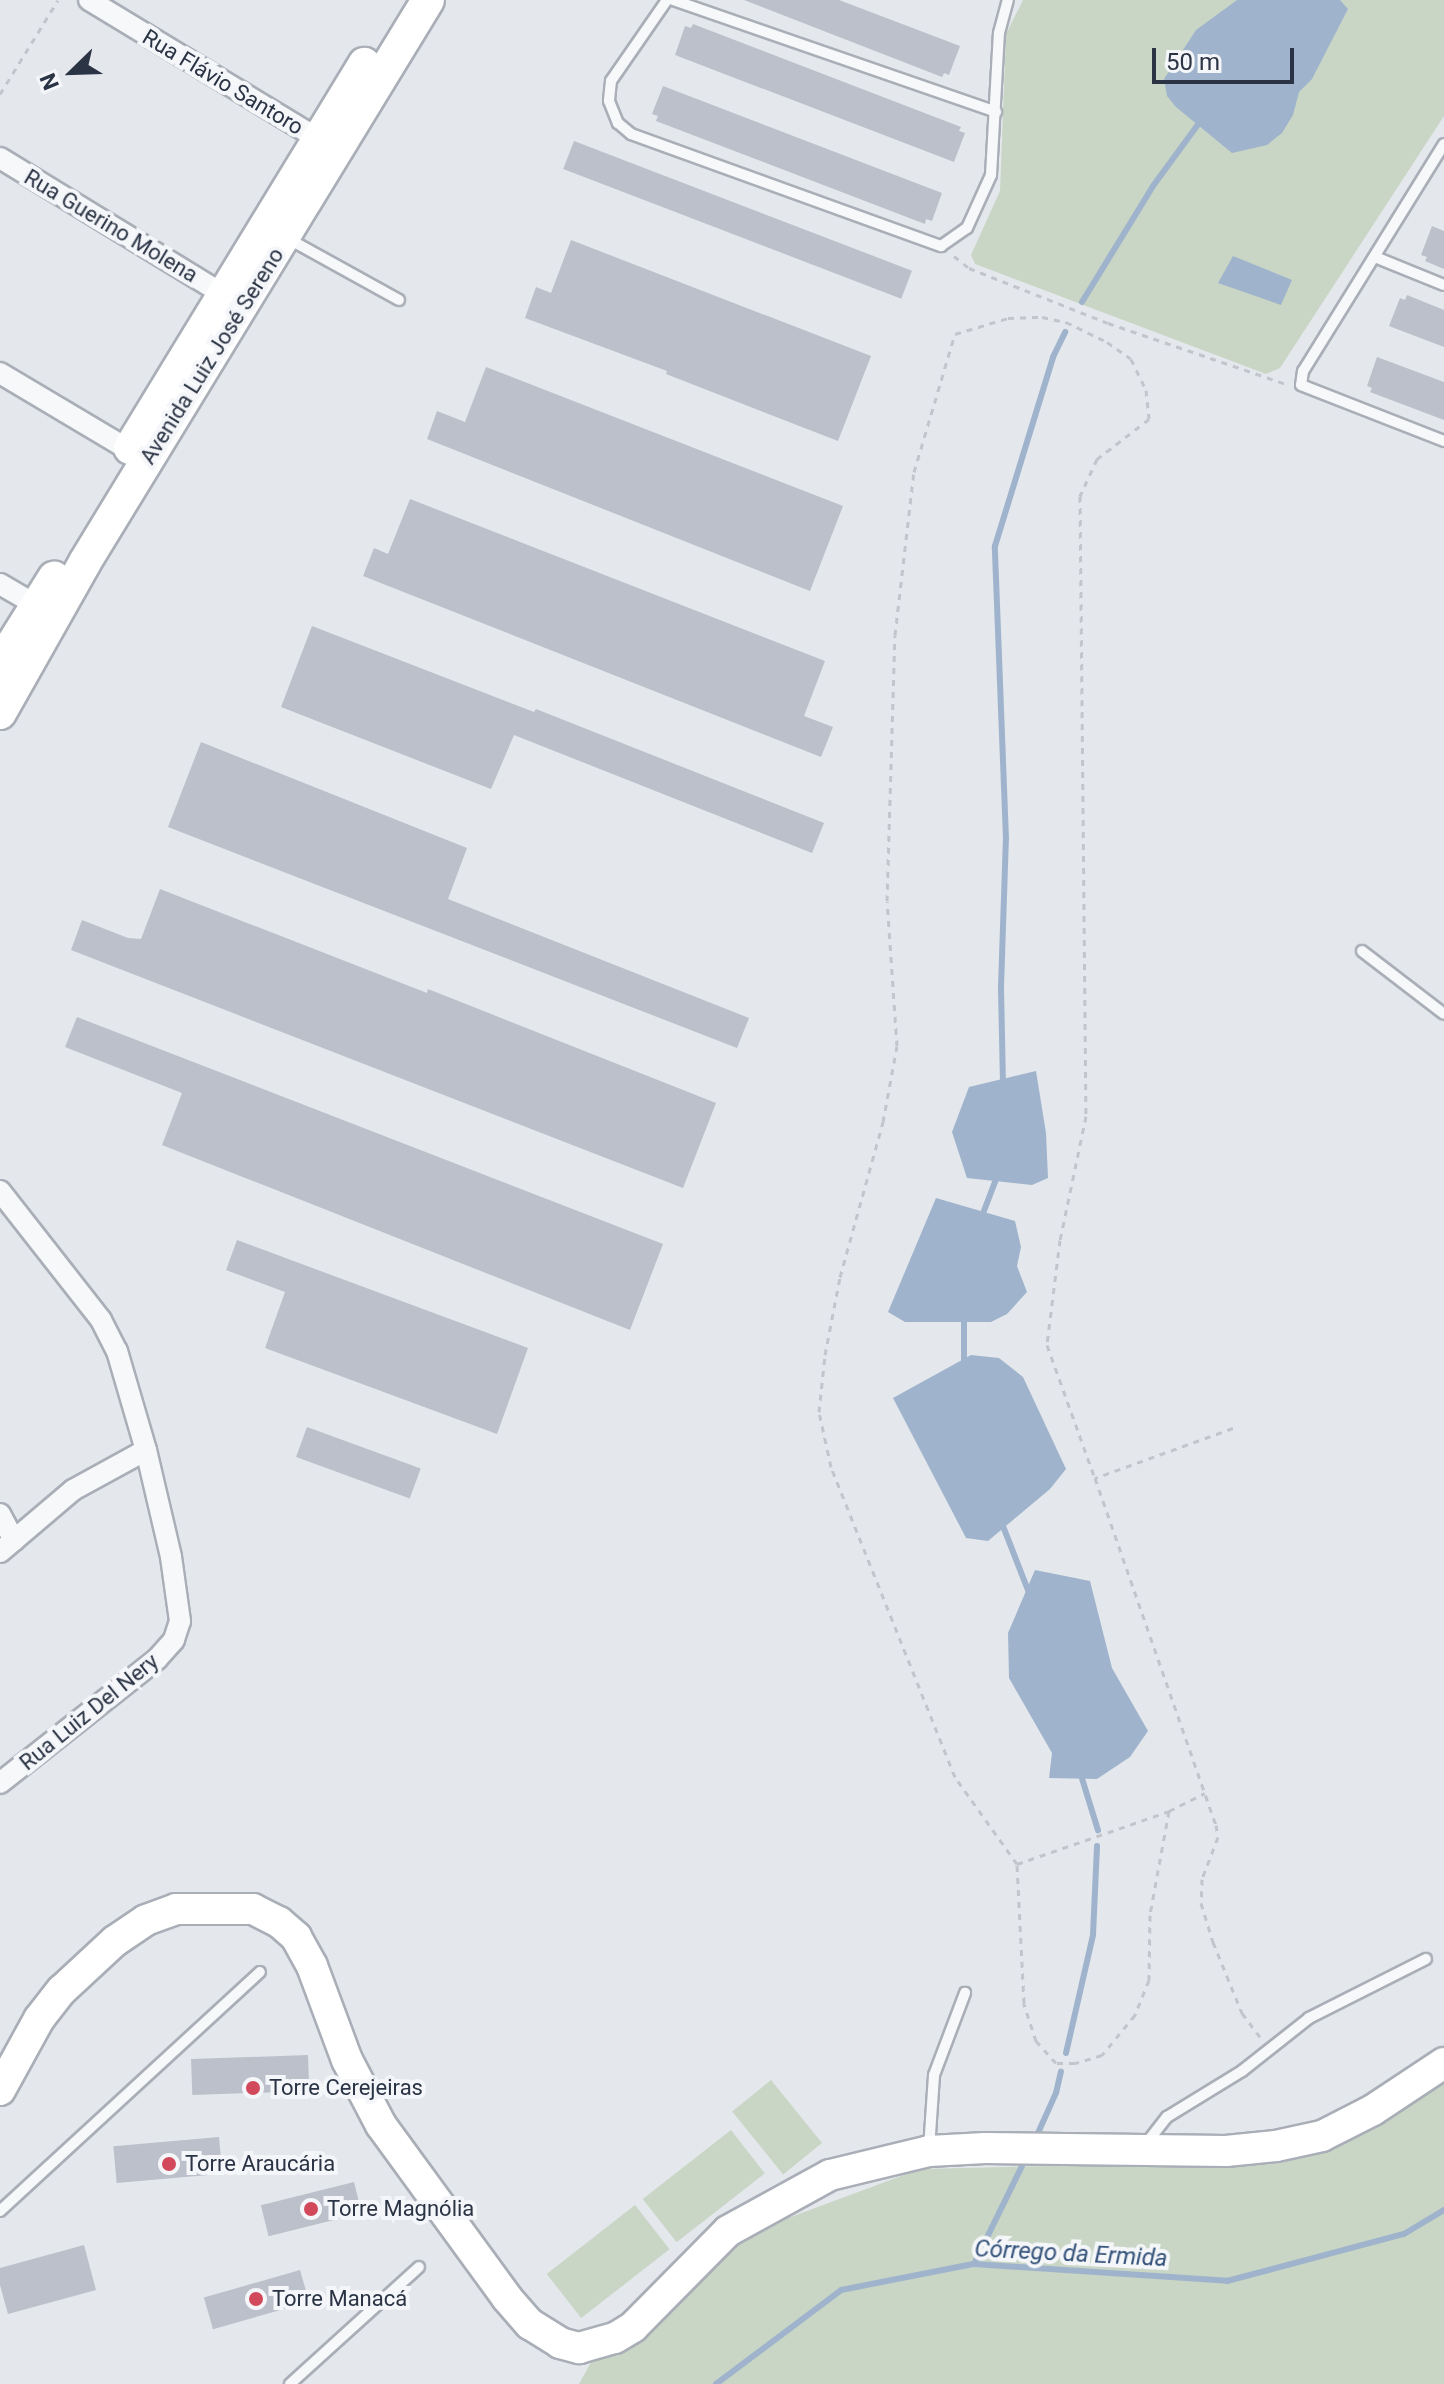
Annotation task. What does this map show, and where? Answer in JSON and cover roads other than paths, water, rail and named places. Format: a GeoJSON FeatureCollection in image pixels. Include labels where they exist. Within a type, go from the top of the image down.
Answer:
{"type":"FeatureCollection","features":[{"type":"Feature","properties":{"kind":"main road","name":"Avenida Luiz José Sereno"},"geometry":{"type":"LineString","coordinates":[[0,664],[403,0]]}},
{"type":"Feature","properties":{"kind":"main road","name":"Avenida Luiz José Sereno"},"geometry":{"type":"LineString","coordinates":[[0,713],[85,562],[428,0]]}},
{"type":"Feature","properties":{"kind":"street","name":"Rua Flávio Santoro"},"geometry":{"type":"LineString","coordinates":[[89,0],[317,138]]}},
{"type":"Feature","properties":{"kind":"street","name":"Rua Guerino Molena"},"geometry":{"type":"LineString","coordinates":[[0,158],[223,294]]}},
{"type":"Feature","properties":{"kind":"street"},"geometry":{"type":"LineString","coordinates":[[0,373],[129,450]]}},
{"type":"Feature","properties":{"kind":"street"},"geometry":{"type":"LineString","coordinates":[[0,584],[36,605]]}},
{"type":"Feature","properties":{"kind":"street","name":"Rua Luiz Del Nery"},"geometry":{"type":"LineString","coordinates":[[0,1191],[101,1320],[129,1382],[180,1605],[174,1640],[157,1659],[0,1783]]}},
{"type":"Feature","properties":{"kind":"street"},"geometry":{"type":"LineString","coordinates":[[0,1514],[7,1546],[73,1490],[146,1450]]}},
{"type":"Feature","properties":{"kind":"street"},"geometry":{"type":"LineString","coordinates":[[0,2090],[39,2019],[62,1990],[115,1941],[146,1920],[176,1909],[253,1909],[279,1922],[296,1937],[312,1966],[347,2060],[381,2125],[507,2298],[530,2324],[560,2343],[579,2348],[615,2338],[633,2327],[728,2231],[830,2175],[929,2151],[985,2148],[1226,2151],[1276,2146],[1322,2136],[1373,2110],[1444,2063]]}},
{"type":"Feature","properties":{"kind":"lane"},"geometry":{"type":"LineString","coordinates":[[996,112],[670,0],[611,81],[609,101],[618,123],[631,134],[941,246],[967,228],[984,198],[991,175],[996,112],[999,33],[1008,0]]}},
{"type":"Feature","properties":{"kind":"lane"},"geometry":{"type":"LineString","coordinates":[[1444,144],[1303,371],[1301,385],[1444,441]]}},
{"type":"Feature","properties":{"kind":"lane"},"geometry":{"type":"LineString","coordinates":[[285,237],[399,300]]}},
{"type":"Feature","properties":{"kind":"lane"},"geometry":{"type":"LineString","coordinates":[[1375,257],[1444,285]]}},
{"type":"Feature","properties":{"kind":"lane"},"geometry":{"type":"LineString","coordinates":[[1362,951],[1444,1014]]}},
{"type":"Feature","properties":{"kind":"lane"},"geometry":{"type":"LineString","coordinates":[[1142,2150],[1167,2117],[1242,2071],[1309,2018],[1426,1959]]}},
{"type":"Feature","properties":{"kind":"lane"},"geometry":{"type":"LineString","coordinates":[[0,2211],[260,1972]]}},
{"type":"Feature","properties":{"kind":"lane"},"geometry":{"type":"LineString","coordinates":[[929,2151],[934,2075],[965,1993]]}},
{"type":"Feature","properties":{"kind":"lane"},"geometry":{"type":"LineString","coordinates":[[290,2384],[419,2267]]}},
{"type":"Feature","properties":{"kind":"water"},"geometry":{"type":"Polygon","coordinates":[[[1237,0],[1340,0],[1348,9],[1312,79],[1299,92],[1293,115],[1282,133],[1267,145],[1232,153],[1176,107],[1167,96],[1164,79],[1196,30],[1237,0]]]}},
{"type":"Feature","properties":{"kind":"water"},"geometry":{"type":"Polygon","coordinates":[[[1233,256],[1292,280],[1281,305],[1218,283],[1233,256]]]}},
{"type":"Feature","properties":{"kind":"water"},"geometry":{"type":"Polygon","coordinates":[[[1036,1071],[1046,1133],[1048,1178],[1032,1185],[967,1178],[952,1132],[969,1087],[1036,1071]]]}},
{"type":"Feature","properties":{"kind":"water"},"geometry":{"type":"Polygon","coordinates":[[[936,1198],[1015,1221],[1021,1247],[1017,1266],[1027,1292],[1007,1314],[991,1322],[905,1322],[888,1312],[936,1198]]]}},
{"type":"Feature","properties":{"kind":"water"},"geometry":{"type":"Polygon","coordinates":[[[971,1355],[999,1358],[1023,1377],[1066,1469],[1050,1489],[988,1541],[966,1538],[893,1398],[971,1355]]]}},
{"type":"Feature","properties":{"kind":"water"},"geometry":{"type":"Polygon","coordinates":[[[1035,1570],[1090,1581],[1112,1668],[1148,1731],[1130,1757],[1097,1779],[1049,1778],[1052,1753],[1009,1678],[1008,1633],[1035,1570]]]}},
{"type":"Feature","properties":{"kind":"waterway"},"geometry":{"type":"LineString","coordinates":[[1082,302],[1153,186],[1202,119]]}},
{"type":"Feature","properties":{"kind":"waterway"},"geometry":{"type":"LineString","coordinates":[[1003,1084],[1001,987],[1006,839],[995,546],[1053,357],[1065,332]]}},
{"type":"Feature","properties":{"kind":"waterway"},"geometry":{"type":"LineString","coordinates":[[982,1216],[998,1174]]}},
{"type":"Feature","properties":{"kind":"waterway"},"geometry":{"type":"LineString","coordinates":[[964,1316],[964,1365]]}},
{"type":"Feature","properties":{"kind":"waterway"},"geometry":{"type":"LineString","coordinates":[[1001,1521],[1029,1593]]}},
{"type":"Feature","properties":{"kind":"waterway"},"geometry":{"type":"LineString","coordinates":[[1080,1772],[1098,1830]]}},
{"type":"Feature","properties":{"kind":"waterway"},"geometry":{"type":"LineString","coordinates":[[1066,2053],[1093,1935],[1097,1846]]}},
{"type":"Feature","properties":{"kind":"waterway"},"geometry":{"type":"LineString","coordinates":[[1038,2133],[1056,2093],[1061,2072]]}},
{"type":"Feature","properties":{"kind":"waterway"},"geometry":{"type":"LineString","coordinates":[[974,2264],[1022,2166]]}},
{"type":"Feature","properties":{"kind":"waterway","name":"Córrego da Ermida"},"geometry":{"type":"LineString","coordinates":[[716,2384],[841,2290],[974,2264],[1227,2281],[1404,2234],[1444,2210]]}},
{"type":"Feature","properties":{"kind":"place","name":"Torre Cerejeiras"},"geometry":{"type":"Point","coordinates":[253,2088]}},
{"type":"Feature","properties":{"kind":"place","name":"Torre Araucária"},"geometry":{"type":"Point","coordinates":[169,2164]}},
{"type":"Feature","properties":{"kind":"place","name":"Torre Magnólia"},"geometry":{"type":"Point","coordinates":[311,2209]}},
{"type":"Feature","properties":{"kind":"place","name":"Torre Manacá"},"geometry":{"type":"Point","coordinates":[256,2299]}}]}
